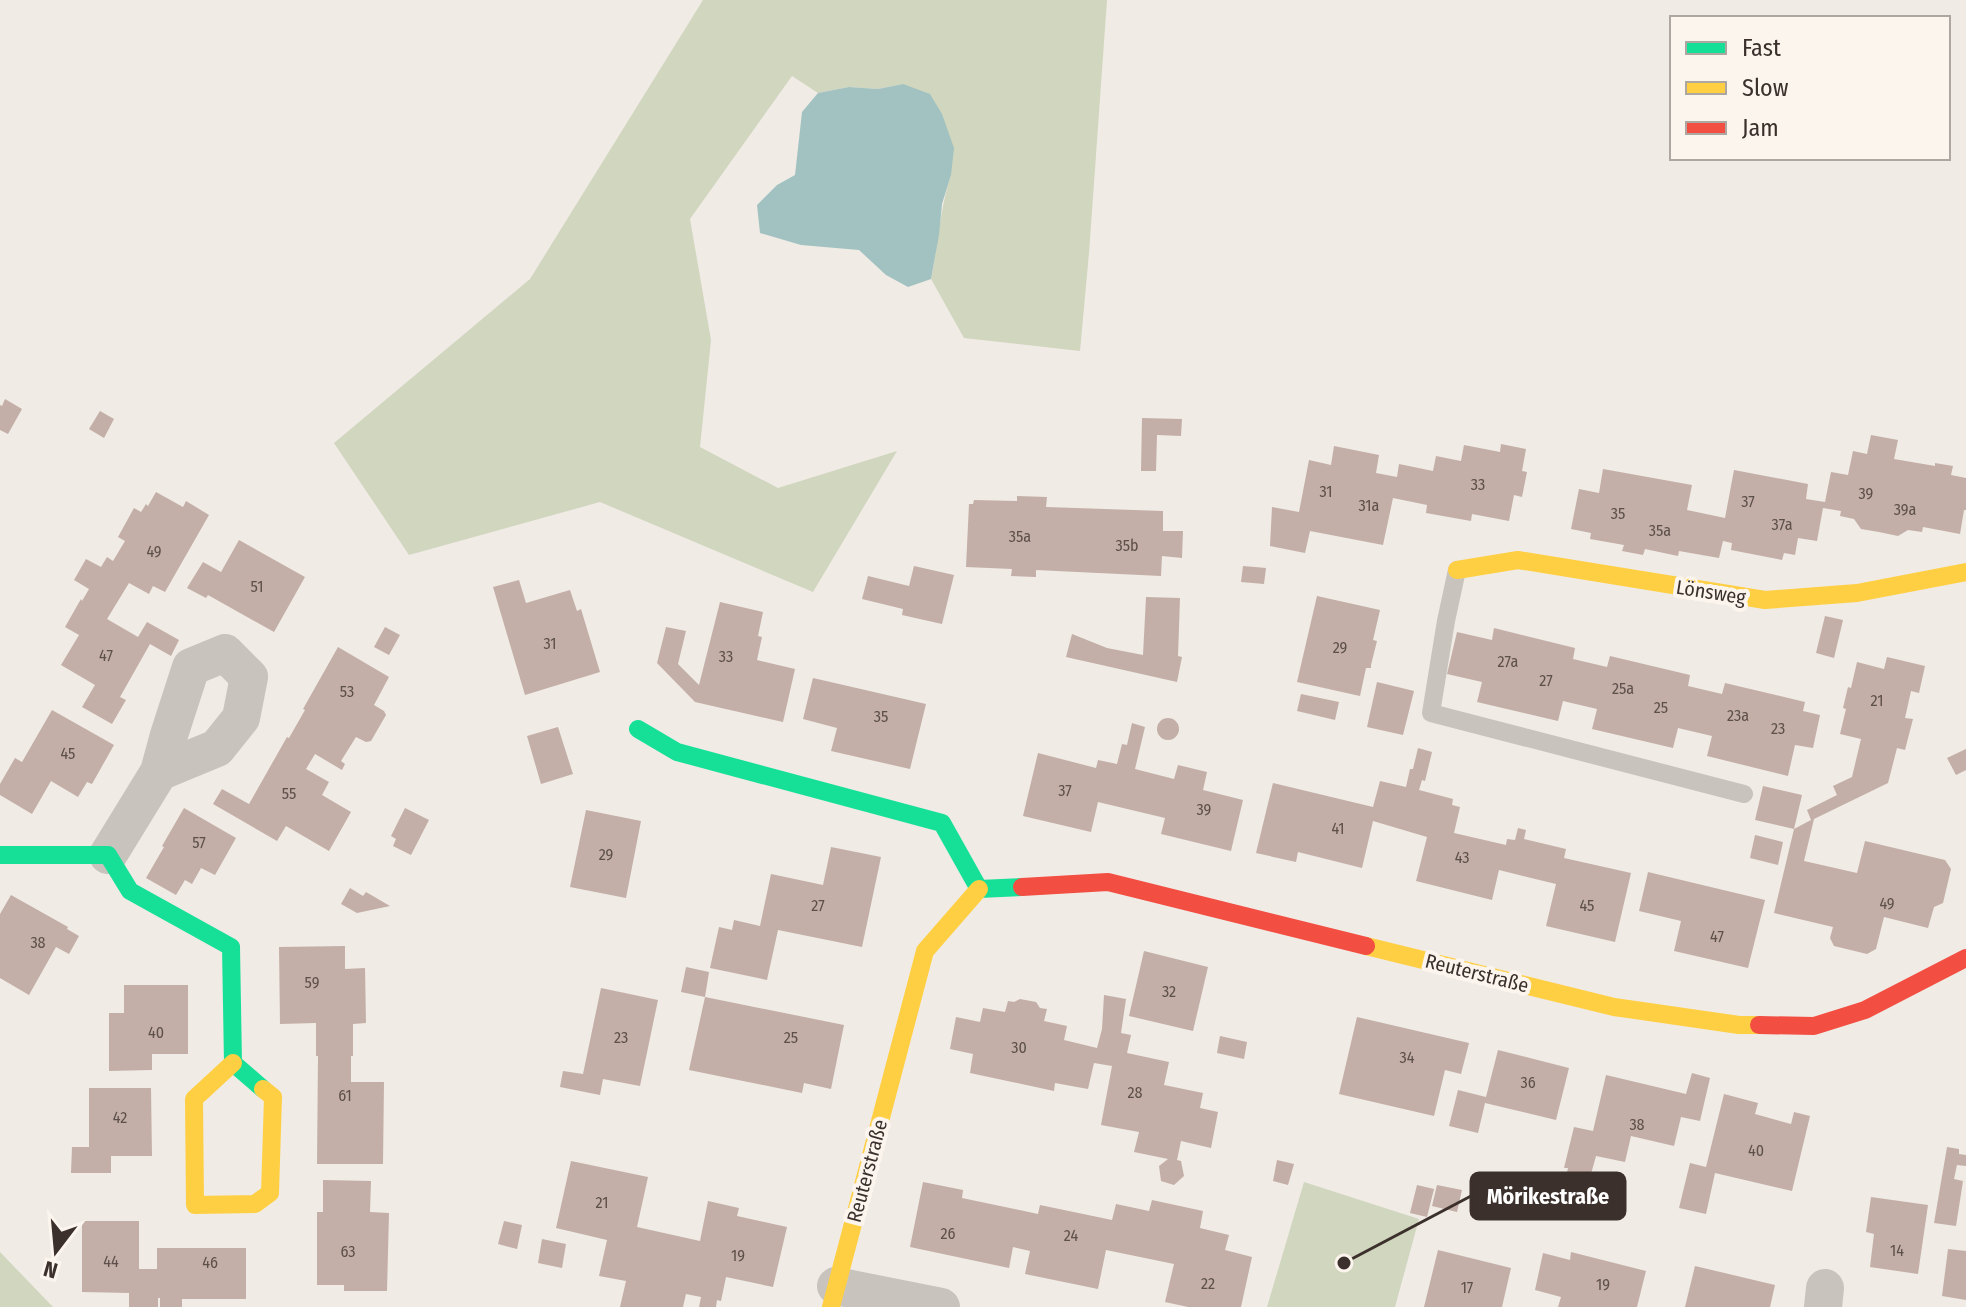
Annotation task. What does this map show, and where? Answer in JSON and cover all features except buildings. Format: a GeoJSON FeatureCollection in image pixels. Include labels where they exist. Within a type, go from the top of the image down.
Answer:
{"type":"FeatureCollection","features":[{"type":"Feature","properties":{"kind":"street","name":"Lönsweg"},"geometry":{"type":"LineString","coordinates":[[1457,570],[1518,560],[1765,600],[1857,593],[1966,572]]}},
{"type":"Feature","properties":{"kind":"street"},"geometry":{"type":"LineString","coordinates":[[638,729],[677,752],[942,823],[979,889]]}},
{"type":"Feature","properties":{"kind":"street"},"geometry":{"type":"LineString","coordinates":[[108,855],[159,772]]}},
{"type":"Feature","properties":{"kind":"street"},"geometry":{"type":"LineString","coordinates":[[0,855],[108,855]]}},
{"type":"Feature","properties":{"kind":"street"},"geometry":{"type":"LineString","coordinates":[[108,855],[130,891],[231,947],[233,1063],[194,1099],[195,1205],[255,1204],[270,1193],[273,1097],[233,1063]]}},
{"type":"Feature","properties":{"kind":"street","name":"Reuterstraße"},"geometry":{"type":"LineString","coordinates":[[941,1307],[833,1296],[925,951],[979,889],[1108,882],[1614,1007],[1739,1025],[1814,1026],[1865,1010],[1966,958]]}},
{"type":"Feature","properties":{"kind":"lane"},"geometry":{"type":"LineString","coordinates":[[1457,570],[1431,713],[1744,794]]}},
{"type":"Feature","properties":{"kind":"green space"},"geometry":{"type":"Polygon","coordinates":[[[703,0],[1107,0],[1080,351],[964,338],[931,279],[951,175],[903,84],[878,89],[849,87],[818,93],[792,76],[690,219],[711,340],[700,447],[778,488],[897,451],[813,592],[600,502],[409,555],[334,443],[530,279],[703,0]]]}},
{"type":"Feature","properties":{"kind":"green space"},"geometry":{"type":"Polygon","coordinates":[[[1304,1182],[1419,1219],[1395,1307],[1267,1307],[1304,1182]]]}},
{"type":"Feature","properties":{"kind":"green space"},"geometry":{"type":"Polygon","coordinates":[[[0,1252],[53,1307],[0,1307],[0,1252]]]}},
{"type":"Feature","properties":{"kind":"water"},"geometry":{"type":"Polygon","coordinates":[[[903,84],[930,94],[942,114],[954,148],[931,279],[908,287],[886,275],[859,250],[801,245],[760,233],[757,205],[777,185],[795,175],[802,112],[818,93],[849,87],[878,89],[903,84]]]}},
{"type":"Feature","properties":{"kind":"traffic: fast"},"geometry":{"type":"LineString","coordinates":[[638,729],[677,752],[942,823],[979,889],[1022,887]]}},
{"type":"Feature","properties":{"kind":"traffic: fast"},"geometry":{"type":"LineString","coordinates":[[0,855],[108,855],[130,891],[231,947],[233,1063],[263,1089]]}},
{"type":"Feature","properties":{"kind":"traffic: slow"},"geometry":{"type":"LineString","coordinates":[[1457,570],[1518,560],[1765,600],[1857,593],[1966,572]]}},
{"type":"Feature","properties":{"kind":"traffic: slow"},"geometry":{"type":"LineString","coordinates":[[831,1307],[925,951],[979,889]]}},
{"type":"Feature","properties":{"kind":"traffic: slow"},"geometry":{"type":"LineString","coordinates":[[1366,946],[1614,1007],[1739,1025],[1759,1025]]}},
{"type":"Feature","properties":{"kind":"traffic: slow"},"geometry":{"type":"LineString","coordinates":[[233,1063],[194,1099],[195,1205],[255,1204],[270,1193],[273,1097],[263,1089]]}},
{"type":"Feature","properties":{"kind":"traffic: jam"},"geometry":{"type":"LineString","coordinates":[[1022,887],[1108,882],[1366,946]]}},
{"type":"Feature","properties":{"kind":"traffic: jam"},"geometry":{"type":"LineString","coordinates":[[1759,1025],[1814,1026],[1865,1010],[1966,958]]}},
{"type":"Feature","properties":{"kind":"place","name":"Mörikestraße"},"geometry":{"type":"Point","coordinates":[1344,1263]}}]}
